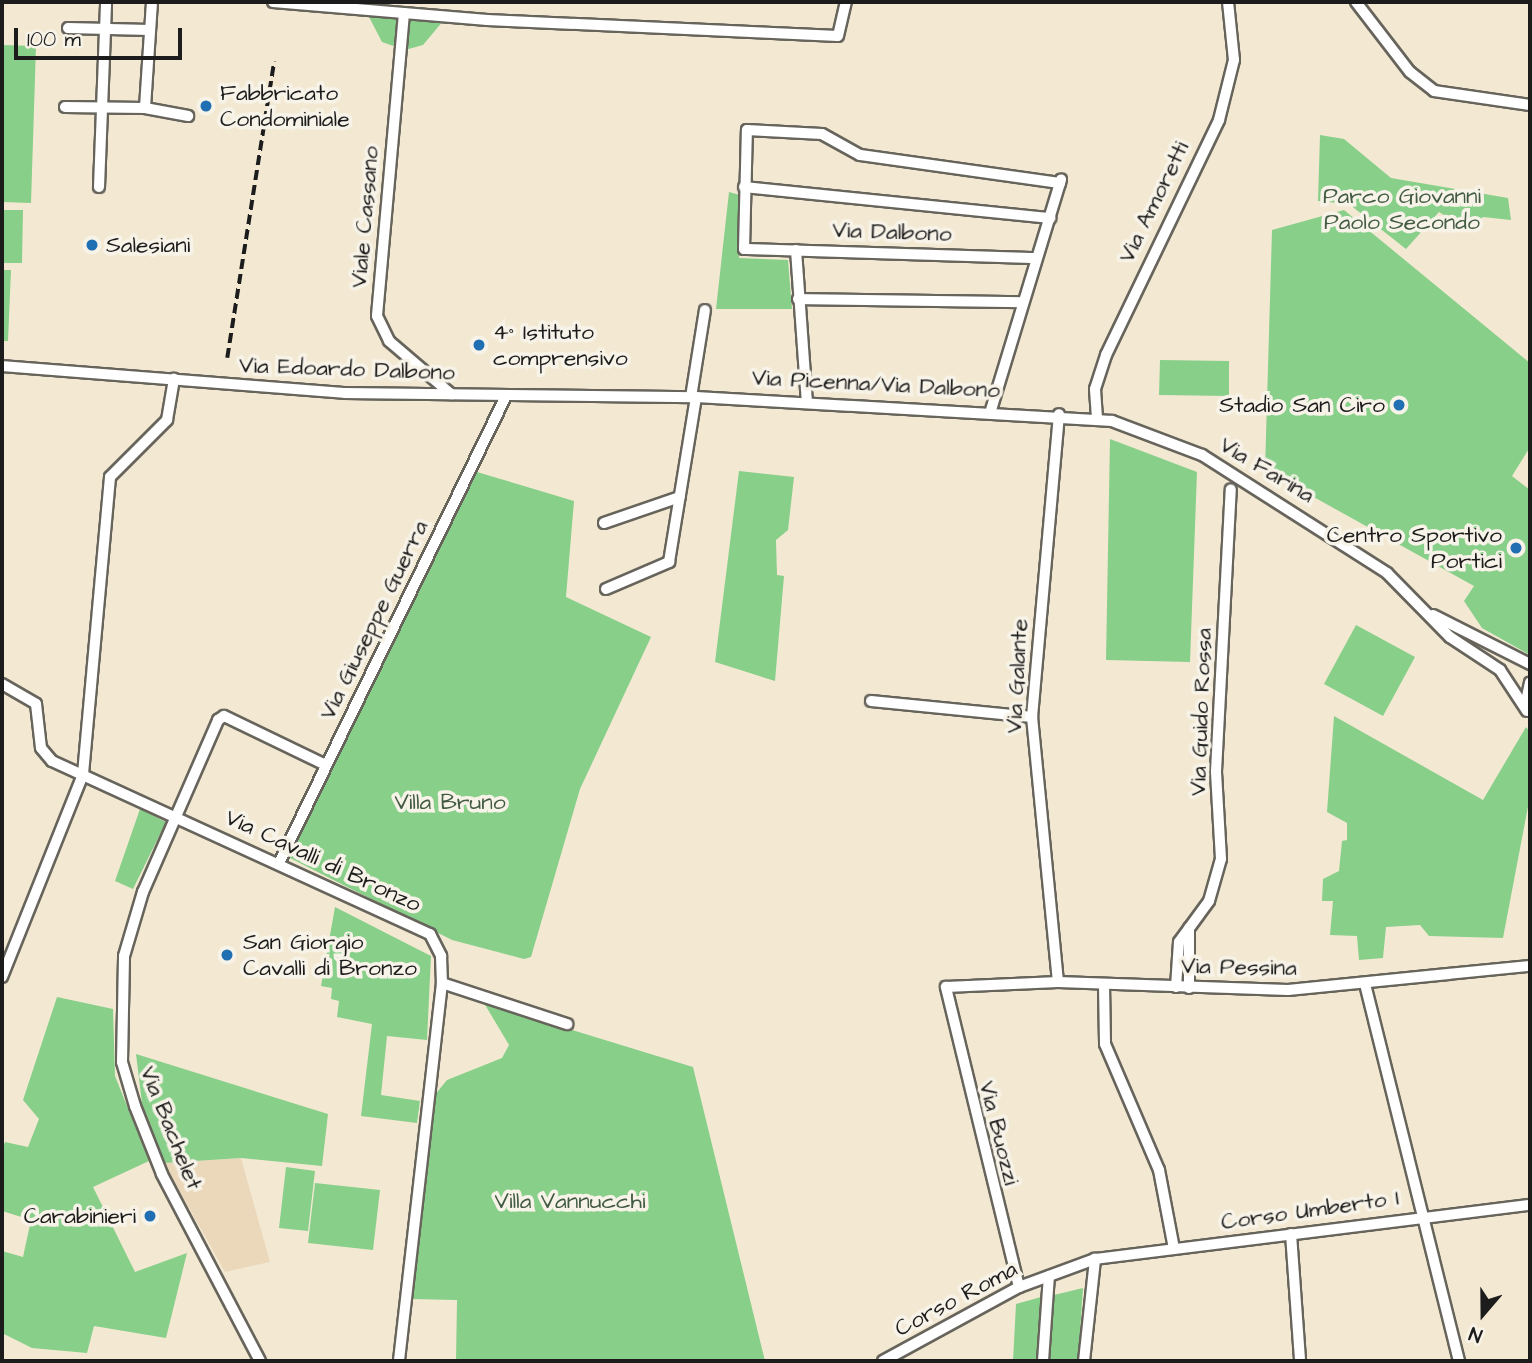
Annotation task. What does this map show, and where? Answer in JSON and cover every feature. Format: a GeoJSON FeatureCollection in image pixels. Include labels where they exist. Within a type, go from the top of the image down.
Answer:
{"type":"FeatureCollection","features":[{"type":"Feature","properties":{"kind":"street"},"geometry":{"type":"LineString","coordinates":[[99,187],[106,2]]}},
{"type":"Feature","properties":{"kind":"street"},"geometry":{"type":"LineString","coordinates":[[145,108],[152,2]]}},
{"type":"Feature","properties":{"kind":"street"},"geometry":{"type":"LineString","coordinates":[[273,2],[404,13],[838,36],[846,2]]}},
{"type":"Feature","properties":{"kind":"street","name":"Via Amoretti"},"geometry":{"type":"LineString","coordinates":[[1097,418],[1095,389],[1106,355],[1219,120],[1234,60],[1228,2]]}},
{"type":"Feature","properties":{"kind":"street"},"geometry":{"type":"LineString","coordinates":[[1356,2],[1410,72],[1434,91],[1530,105]]}},
{"type":"Feature","properties":{"kind":"street","name":"Viale Cassano"},"geometry":{"type":"LineString","coordinates":[[404,13],[377,316],[389,341],[451,394]]}},
{"type":"Feature","properties":{"kind":"street"},"geometry":{"type":"LineString","coordinates":[[68,29],[150,30]]}},
{"type":"Feature","properties":{"kind":"street"},"geometry":{"type":"LineString","coordinates":[[65,107],[145,108],[188,116]]}},
{"type":"Feature","properties":{"kind":"street"},"geometry":{"type":"LineString","coordinates":[[991,411],[1020,302],[1050,218],[1060,181],[860,155],[822,134],[747,130],[744,187],[1050,218]]}},
{"type":"Feature","properties":{"kind":"street","name":"Via Dalbono"},"geometry":{"type":"LineString","coordinates":[[744,187],[744,249],[1034,258]]}},
{"type":"Feature","properties":{"kind":"street"},"geometry":{"type":"LineString","coordinates":[[796,250],[807,402]]}},
{"type":"Feature","properties":{"kind":"street"},"geometry":{"type":"LineString","coordinates":[[798,299],[1020,302]]}},
{"type":"Feature","properties":{"kind":"street"},"geometry":{"type":"LineString","coordinates":[[606,589],[669,562],[705,310]]}},
{"type":"Feature","properties":{"kind":"street","name":"Via Edoardo Dalbono"},"geometry":{"type":"LineString","coordinates":[[2,366],[174,379],[451,394],[693,397]]}},
{"type":"Feature","properties":{"kind":"street"},"geometry":{"type":"LineString","coordinates":[[2,977],[5,961],[83,774],[110,477],[167,420],[174,379]]}},
{"type":"Feature","properties":{"kind":"street","name":"Via Giuseppe Guerra"},"geometry":{"type":"LineString","coordinates":[[279,863],[506,396]]}},
{"type":"Feature","properties":{"kind":"street","name":"Via Picenna/Via Dalbono"},"geometry":{"type":"LineString","coordinates":[[693,397],[1059,414]]}},
{"type":"Feature","properties":{"kind":"street","name":"Via Farina"},"geometry":{"type":"LineString","coordinates":[[1059,414],[1097,418],[1202,455],[1280,500],[1387,573],[1450,637],[1500,670],[1529,713]]}},
{"type":"Feature","properties":{"kind":"street","name":"Via Galante"},"geometry":{"type":"LineString","coordinates":[[1058,982],[1032,717],[1059,414]]}},
{"type":"Feature","properties":{"kind":"street","name":"Via Guido Rossa"},"geometry":{"type":"LineString","coordinates":[[1176,987],[1179,942],[1209,901],[1221,859],[1216,771],[1231,489]]}},
{"type":"Feature","properties":{"kind":"street"},"geometry":{"type":"LineString","coordinates":[[604,523],[680,497]]}},
{"type":"Feature","properties":{"kind":"street","name":"Via Farina"},"geometry":{"type":"LineString","coordinates":[[1427,612],[1530,664]]}},
{"type":"Feature","properties":{"kind":"street","name":"Via Farina"},"geometry":{"type":"LineString","coordinates":[[1529,713],[1530,683]]}},
{"type":"Feature","properties":{"kind":"street","name":"Via Cavalli di Bronzo"},"geometry":{"type":"LineString","coordinates":[[2,684],[36,704],[43,755],[430,934],[441,956],[442,983],[399,1361]]}},
{"type":"Feature","properties":{"kind":"street"},"geometry":{"type":"LineString","coordinates":[[872,701],[1032,717]]}},
{"type":"Feature","properties":{"kind":"street","name":"Via Bachelet"},"geometry":{"type":"LineString","coordinates":[[260,1361],[162,1174],[122,1062],[124,956],[143,892],[224,716],[326,765]]}},
{"type":"Feature","properties":{"kind":"street"},"geometry":{"type":"LineString","coordinates":[[1189,929],[1189,988]]}},
{"type":"Feature","properties":{"kind":"street","name":"Via Pessina"},"geometry":{"type":"LineString","coordinates":[[946,987],[1058,982],[1189,988],[1365,984],[1530,966]]}},
{"type":"Feature","properties":{"kind":"street"},"geometry":{"type":"LineString","coordinates":[[442,983],[567,1024]]}},
{"type":"Feature","properties":{"kind":"street"},"geometry":{"type":"LineString","coordinates":[[1365,984],[1459,1361]]}},
{"type":"Feature","properties":{"kind":"street"},"geometry":{"type":"LineString","coordinates":[[1104,985],[1105,1044],[1159,1170],[1174,1249]]}},
{"type":"Feature","properties":{"kind":"street","name":"Via Buozzi"},"geometry":{"type":"LineString","coordinates":[[946,987],[1019,1287]]}},
{"type":"Feature","properties":{"kind":"street","name":"Corso Umberto I"},"geometry":{"type":"LineString","coordinates":[[1095,1259],[1424,1216],[1530,1205]]}},
{"type":"Feature","properties":{"kind":"street"},"geometry":{"type":"LineString","coordinates":[[1291,1234],[1300,1361]]}},
{"type":"Feature","properties":{"kind":"street"},"geometry":{"type":"LineString","coordinates":[[1084,1361],[1095,1259]]}},
{"type":"Feature","properties":{"kind":"street","name":"Corso Roma"},"geometry":{"type":"LineString","coordinates":[[883,1361],[1019,1287],[1095,1259]]}},
{"type":"Feature","properties":{"kind":"street"},"geometry":{"type":"LineString","coordinates":[[1043,1361],[1049,1276]]}},
{"type":"Feature","properties":{"kind":"shaded area"},"geometry":{"type":"Polygon","coordinates":[[[241,1158],[270,1262],[225,1272],[164,1163],[241,1158]]]}},
{"type":"Feature","properties":{"kind":"green space"},"geometry":{"type":"Polygon","coordinates":[[[367,13],[444,20],[423,45],[405,50],[382,42],[367,13]]]}},
{"type":"Feature","properties":{"kind":"green space"},"geometry":{"type":"Polygon","coordinates":[[[2,45],[36,46],[31,203],[2,202],[2,45]]]}},
{"type":"Feature","properties":{"kind":"green space","name":"Parco Giovanni Paolo Secondo"},"geometry":{"type":"Polygon","coordinates":[[[1320,135],[1344,139],[1391,178],[1508,198],[1511,220],[1483,217],[1469,231],[1439,212],[1406,249],[1349,204],[1318,201],[1320,135]]]}},
{"type":"Feature","properties":{"kind":"green space"},"geometry":{"type":"Polygon","coordinates":[[[729,192],[740,195],[739,258],[788,260],[792,309],[716,309],[729,192]]]}},
{"type":"Feature","properties":{"kind":"green space"},"geometry":{"type":"Polygon","coordinates":[[[2,210],[23,210],[22,263],[2,263],[2,210]]]}},
{"type":"Feature","properties":{"kind":"green space","name":"Stadio San Ciro"},"geometry":{"type":"Polygon","coordinates":[[[1344,210],[1530,363],[1530,447],[1512,476],[1530,490],[1530,655],[1482,628],[1464,601],[1474,586],[1265,470],[1272,230],[1344,210]]]}},
{"type":"Feature","properties":{"kind":"green space"},"geometry":{"type":"Polygon","coordinates":[[[2,270],[11,270],[8,341],[2,341],[2,270]]]}},
{"type":"Feature","properties":{"kind":"green space"},"geometry":{"type":"Polygon","coordinates":[[[1160,360],[1229,361],[1229,396],[1159,395],[1160,360]]]}},
{"type":"Feature","properties":{"kind":"green space"},"geometry":{"type":"Polygon","coordinates":[[[1110,439],[1197,472],[1190,662],[1106,660],[1110,439]]]}},
{"type":"Feature","properties":{"kind":"green space"},"geometry":{"type":"Polygon","coordinates":[[[739,471],[794,477],[788,530],[776,540],[777,575],[784,576],[775,681],[715,662],[739,471]]]}},
{"type":"Feature","properties":{"kind":"green space","name":"Villa Bruno"},"geometry":{"type":"Polygon","coordinates":[[[477,472],[574,501],[566,597],[651,637],[580,789],[531,957],[524,959],[452,940],[288,857],[477,472]]]}},
{"type":"Feature","properties":{"kind":"green space"},"geometry":{"type":"Polygon","coordinates":[[[1356,625],[1415,657],[1383,716],[1324,684],[1356,625]]]}},
{"type":"Feature","properties":{"kind":"green space"},"geometry":{"type":"Polygon","coordinates":[[[1334,716],[1483,800],[1526,727],[1530,732],[1530,796],[1503,938],[1429,936],[1420,925],[1386,927],[1383,958],[1359,960],[1357,936],[1330,935],[1333,901],[1322,901],[1323,879],[1339,871],[1342,841],[1347,840],[1347,823],[1327,812],[1334,716]]]}},
{"type":"Feature","properties":{"kind":"green space"},"geometry":{"type":"Polygon","coordinates":[[[140,809],[166,822],[133,889],[115,881],[140,809]]]}},
{"type":"Feature","properties":{"kind":"green space"},"geometry":{"type":"Polygon","coordinates":[[[335,907],[431,956],[427,1040],[387,1036],[381,1095],[420,1101],[417,1123],[361,1116],[372,1024],[337,1017],[339,1001],[331,999],[332,988],[321,986],[335,907]]]}},
{"type":"Feature","properties":{"kind":"green space"},"geometry":{"type":"Polygon","coordinates":[[[57,997],[113,1009],[115,1076],[149,1161],[93,1187],[135,1272],[187,1253],[166,1338],[94,1326],[87,1353],[32,1348],[2,1333],[2,1251],[23,1257],[31,1220],[2,1211],[2,1151],[5,1142],[28,1147],[39,1119],[23,1100],[57,997]]]}},
{"type":"Feature","properties":{"kind":"green space","name":"Villa Vannucchi"},"geometry":{"type":"Polygon","coordinates":[[[484,1003],[693,1067],[765,1361],[456,1361],[457,1300],[411,1299],[429,1102],[447,1080],[502,1058],[509,1045],[484,1003]]]}},
{"type":"Feature","properties":{"kind":"green space"},"geometry":{"type":"Polygon","coordinates":[[[136,1054],[328,1114],[322,1166],[241,1158],[164,1163],[143,1112],[136,1054]]]}},
{"type":"Feature","properties":{"kind":"green space"},"geometry":{"type":"Polygon","coordinates":[[[286,1167],[315,1171],[308,1231],[279,1228],[286,1167]]]}},
{"type":"Feature","properties":{"kind":"green space"},"geometry":{"type":"Polygon","coordinates":[[[315,1183],[380,1190],[373,1250],[308,1243],[315,1183]]]}},
{"type":"Feature","properties":{"kind":"green space"},"geometry":{"type":"Polygon","coordinates":[[[1083,1288],[1078,1361],[1049,1361],[1054,1295],[1083,1288]]]}},
{"type":"Feature","properties":{"kind":"green space"},"geometry":{"type":"Polygon","coordinates":[[[1041,1297],[1036,1361],[1013,1361],[1016,1304],[1041,1297]]]}},
{"type":"Feature","properties":{"kind":"railway"},"geometry":{"type":"LineString","coordinates":[[227,358],[274,62]]}},
{"type":"Feature","properties":{"kind":"place","name":"Fabbricato Condominiale"},"geometry":{"type":"Point","coordinates":[206,106]}},
{"type":"Feature","properties":{"kind":"place","name":"Salesiani"},"geometry":{"type":"Point","coordinates":[92,245]}},
{"type":"Feature","properties":{"kind":"place","name":"4° Istituto comprensivo"},"geometry":{"type":"Point","coordinates":[479,345]}},
{"type":"Feature","properties":{"kind":"place","name":"Stadio San Ciro"},"geometry":{"type":"Point","coordinates":[1399,405]}},
{"type":"Feature","properties":{"kind":"place","name":"Centro Sportivo Portici"},"geometry":{"type":"Point","coordinates":[1516,548]}},
{"type":"Feature","properties":{"kind":"place","name":"San Giorgio Cavalli di Bronzo"},"geometry":{"type":"Point","coordinates":[227,955]}},
{"type":"Feature","properties":{"kind":"place","name":"Carabinieri"},"geometry":{"type":"Point","coordinates":[150,1216]}}]}
